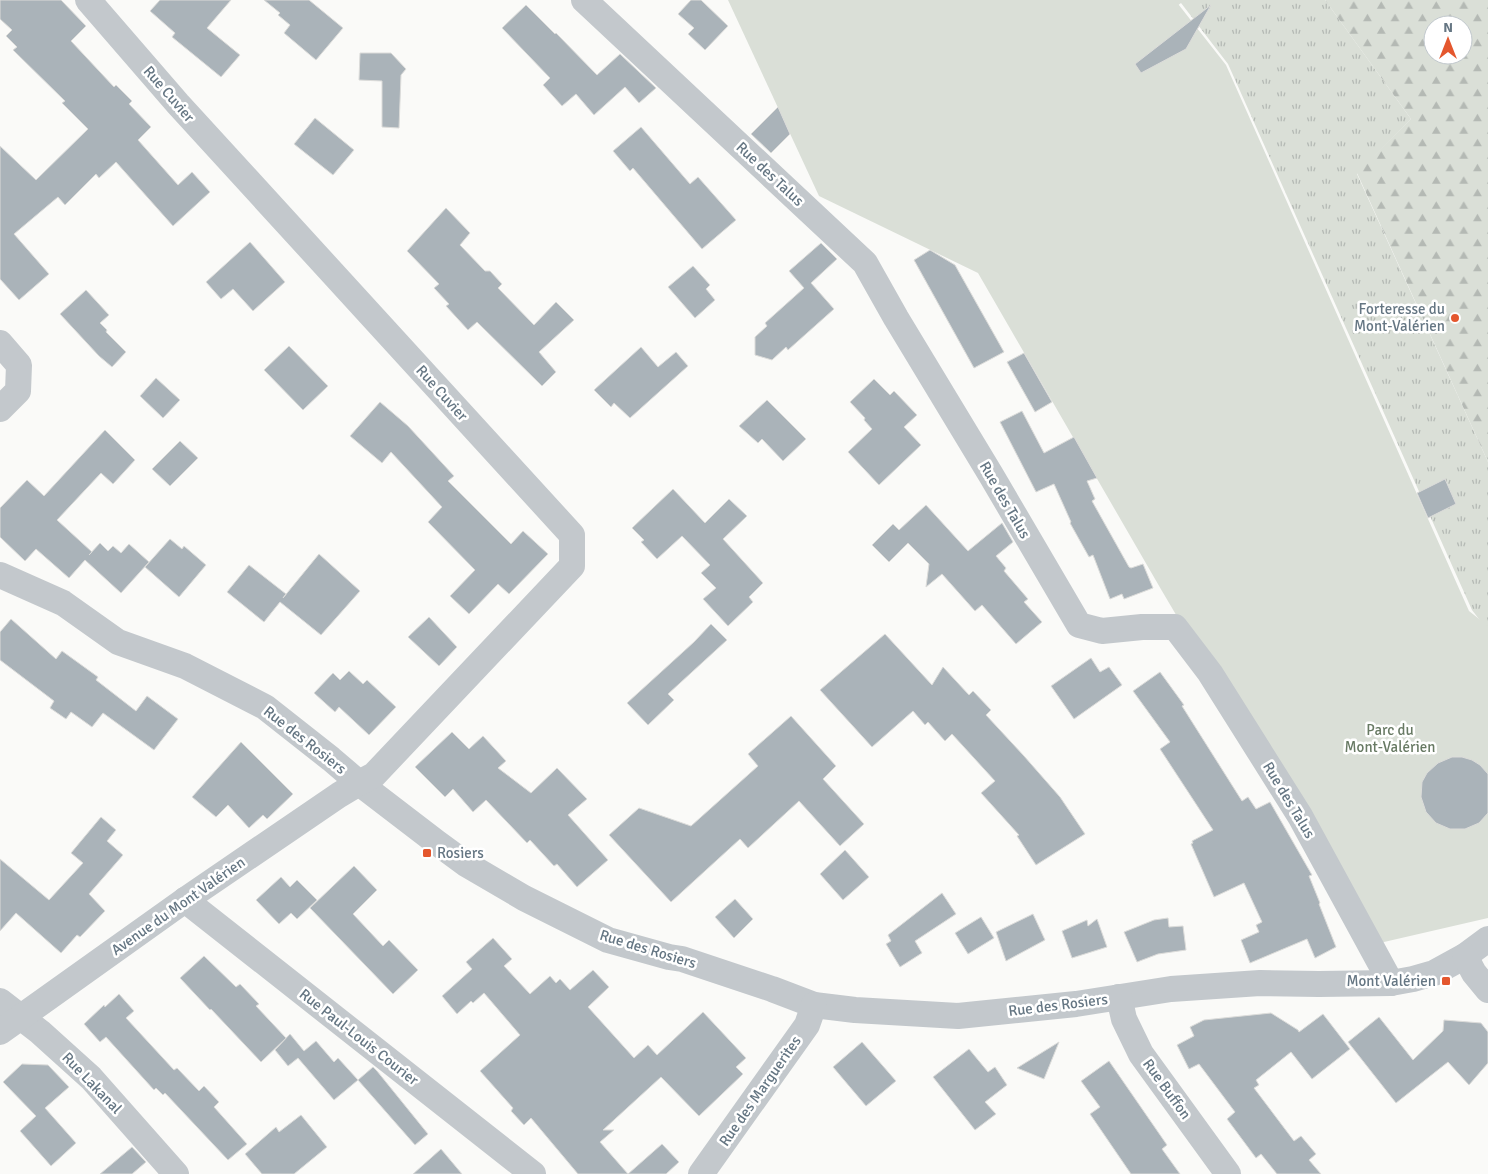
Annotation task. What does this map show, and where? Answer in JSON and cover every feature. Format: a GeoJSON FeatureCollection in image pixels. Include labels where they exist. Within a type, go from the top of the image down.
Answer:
{"type":"FeatureCollection","features":[{"type":"Feature","properties":{"kind":"street","name":"Rue Cuvier"},"geometry":{"type":"LineString","coordinates":[[88,0],[178,104],[572,535],[572,566],[374,776],[359,783]]}},
{"type":"Feature","properties":{"kind":"street","name":"Rue des Talus"},"geometry":{"type":"LineString","coordinates":[[584,0],[865,263],[1079,625],[1102,631],[1142,627],[1175,627],[1210,673],[1300,816],[1391,984]]}},
{"type":"Feature","properties":{"kind":"street"},"geometry":{"type":"LineString","coordinates":[[0,343],[19,365],[18,391],[0,410]]}},
{"type":"Feature","properties":{"kind":"street","name":"Rue des Rosiers"},"geometry":{"type":"LineString","coordinates":[[0,575],[63,603],[118,642],[185,666],[265,707],[332,759],[359,783],[466,864],[524,898],[600,936],[682,959],[772,988],[814,1005],[855,1010],[958,1016],[1076,1004],[1171,988],[1260,983],[1391,984],[1434,972],[1466,956],[1488,939]]}},
{"type":"Feature","properties":{"kind":"street","name":"Avenue du Mont Valérien"},"geometry":{"type":"LineString","coordinates":[[10,1025],[185,900],[359,783]]}},
{"type":"Feature","properties":{"kind":"street","name":"Rue Paul-Louis Courier"},"geometry":{"type":"LineString","coordinates":[[185,900],[533,1174]]}},
{"type":"Feature","properties":{"kind":"street"},"geometry":{"type":"LineString","coordinates":[[1466,956],[1474,973],[1488,990]]}},
{"type":"Feature","properties":{"kind":"street","name":"Rue Buffon"},"geometry":{"type":"LineString","coordinates":[[1119,997],[1124,1019],[1141,1054],[1228,1174]]}},
{"type":"Feature","properties":{"kind":"street","name":"Rue Lakanal"},"geometry":{"type":"LineString","coordinates":[[0,1001],[10,1025],[40,1032],[91,1078],[176,1174]]}},
{"type":"Feature","properties":{"kind":"street","name":"Rue des Marguerites"},"geometry":{"type":"LineString","coordinates":[[702,1174],[807,1025],[814,1005]]}},
{"type":"Feature","properties":{"kind":"green space","name":"Parc du Mont-Valérien"},"geometry":{"type":"Polygon","coordinates":[[[728,0],[1175,0],[1226,65],[1469,611],[1488,626],[1488,918],[1371,945],[1162,591],[978,273],[819,196],[728,0]]]}},
{"type":"Feature","properties":{"kind":"green space"},"geometry":{"type":"Polygon","coordinates":[[[1173,0],[1325,0],[1411,119],[1357,174],[1488,462],[1488,631],[1472,610],[1228,64],[1181,3],[1177,6],[1173,0]]]}},
{"type":"Feature","properties":{"kind":"green space","name":"Forteresse du Mont-Valérien"},"geometry":{"type":"Polygon","coordinates":[[[1325,0],[1488,0],[1488,462],[1357,173],[1411,119],[1325,0]]]}},
{"type":"Feature","properties":{"kind":"building"},"geometry":{"type":"Polygon","coordinates":[[[0,0],[61,0],[86,26],[71,41],[114,87],[116,85],[132,101],[129,104],[151,127],[138,140],[178,185],[192,172],[210,192],[173,226],[116,162],[99,178],[96,174],[65,205],[58,197],[14,234],[49,274],[19,300],[0,279],[0,146],[36,180],[88,129],[62,103],[65,101],[13,50],[17,47],[6,36],[12,30],[0,19],[0,0]]]}},
{"type":"Feature","properties":{"kind":"building"},"geometry":{"type":"Polygon","coordinates":[[[160,0],[231,0],[207,28],[240,55],[221,77],[172,37],[175,33],[150,11],[160,0]]]}},
{"type":"Feature","properties":{"kind":"building"},"geometry":{"type":"Polygon","coordinates":[[[264,0],[309,0],[343,28],[316,60],[284,33],[290,25],[278,15],[280,13],[264,0]]]}},
{"type":"Feature","properties":{"kind":"building"},"geometry":{"type":"Polygon","coordinates":[[[691,0],[701,0],[728,26],[705,50],[688,34],[694,28],[678,14],[691,0]]]}},
{"type":"Feature","properties":{"kind":"building"},"geometry":{"type":"Polygon","coordinates":[[[526,5],[597,75],[620,54],[656,88],[639,103],[625,87],[594,115],[576,94],[562,106],[543,85],[550,78],[502,28],[526,5]]]}},
{"type":"Feature","properties":{"kind":"building"},"geometry":{"type":"Polygon","coordinates":[[[1211,5],[1186,49],[1141,73],[1135,64],[1211,5]]]}},
{"type":"Feature","properties":{"kind":"building"},"geometry":{"type":"Polygon","coordinates":[[[360,53],[391,53],[406,69],[401,75],[399,128],[382,127],[382,81],[359,80],[360,53]]]}},
{"type":"Feature","properties":{"kind":"building"},"geometry":{"type":"Polygon","coordinates":[[[778,107],[790,134],[771,153],[751,134],[778,107]]]}},
{"type":"Feature","properties":{"kind":"building"},"geometry":{"type":"Polygon","coordinates":[[[315,118],[354,150],[333,175],[294,144],[315,118]]]}},
{"type":"Feature","properties":{"kind":"building"},"geometry":{"type":"Polygon","coordinates":[[[641,127],[690,184],[698,177],[736,220],[702,249],[633,168],[630,171],[613,151],[641,127]]]}},
{"type":"Feature","properties":{"kind":"building"},"geometry":{"type":"Polygon","coordinates":[[[446,208],[470,233],[460,245],[485,271],[490,271],[502,284],[498,288],[534,325],[556,302],[574,320],[539,352],[556,372],[542,386],[477,322],[468,330],[446,306],[449,304],[434,288],[439,284],[407,251],[446,208]]]}},
{"type":"Feature","properties":{"kind":"building"},"geometry":{"type":"Polygon","coordinates":[[[250,242],[285,282],[253,311],[233,289],[221,299],[206,282],[250,242]]]}},
{"type":"Feature","properties":{"kind":"building"},"geometry":{"type":"Polygon","coordinates":[[[821,243],[837,259],[811,283],[834,309],[788,350],[786,347],[772,360],[755,355],[755,337],[767,326],[765,323],[804,288],[789,271],[821,243]]]}},
{"type":"Feature","properties":{"kind":"building"},"geometry":{"type":"Polygon","coordinates":[[[930,250],[955,265],[1004,352],[974,368],[914,260],[930,250]]]}},
{"type":"Feature","properties":{"kind":"building"},"geometry":{"type":"Polygon","coordinates":[[[693,266],[710,285],[706,289],[715,300],[695,318],[668,287],[693,266]]]}},
{"type":"Feature","properties":{"kind":"building"},"geometry":{"type":"Polygon","coordinates":[[[86,290],[109,315],[100,323],[107,330],[106,332],[126,352],[112,367],[99,356],[60,314],[86,290]]]}},
{"type":"Feature","properties":{"kind":"building"},"geometry":{"type":"Polygon","coordinates":[[[289,346],[328,386],[303,410],[264,370],[289,346]]]}},
{"type":"Feature","properties":{"kind":"building"},"geometry":{"type":"Polygon","coordinates":[[[641,347],[658,367],[676,352],[688,366],[630,418],[614,403],[611,407],[594,390],[641,347]]]}},
{"type":"Feature","properties":{"kind":"building"},"geometry":{"type":"Polygon","coordinates":[[[1024,353],[1052,402],[1035,412],[1007,362],[1024,353]]]}},
{"type":"Feature","properties":{"kind":"building"},"geometry":{"type":"Polygon","coordinates":[[[156,378],[180,400],[163,418],[140,396],[156,378]]]}},
{"type":"Feature","properties":{"kind":"building"},"geometry":{"type":"Polygon","coordinates":[[[874,379],[890,395],[894,391],[917,415],[904,427],[921,445],[879,485],[848,452],[872,429],[864,420],[865,418],[850,402],[874,379]]]}},
{"type":"Feature","properties":{"kind":"building"},"geometry":{"type":"Polygon","coordinates":[[[767,400],[806,439],[783,461],[762,439],[758,443],[739,426],[767,400]]]}},
{"type":"Feature","properties":{"kind":"building"},"geometry":{"type":"Polygon","coordinates":[[[380,402],[408,426],[454,476],[448,481],[511,544],[523,531],[548,554],[509,594],[498,584],[469,614],[450,596],[475,570],[428,522],[442,507],[391,452],[382,463],[350,436],[380,402]]]}},
{"type":"Feature","properties":{"kind":"building"},"geometry":{"type":"Polygon","coordinates":[[[1022,411],[1044,453],[1074,437],[1097,478],[1087,481],[1095,499],[1092,501],[1129,567],[1143,564],[1153,588],[1124,599],[1122,594],[1110,599],[1093,555],[1089,557],[1070,523],[1054,484],[1036,492],[1000,422],[1022,411]]]}},
{"type":"Feature","properties":{"kind":"building"},"geometry":{"type":"Polygon","coordinates":[[[105,430],[135,460],[113,484],[101,473],[57,520],[92,552],[100,543],[108,551],[113,546],[121,553],[129,544],[149,562],[121,593],[85,560],[69,578],[36,549],[25,561],[0,537],[0,508],[27,480],[44,496],[105,430]]]}},
{"type":"Feature","properties":{"kind":"building"},"geometry":{"type":"Polygon","coordinates":[[[180,441],[198,458],[170,486],[152,469],[180,441]]]}},
{"type":"Feature","properties":{"kind":"building"},"geometry":{"type":"Polygon","coordinates":[[[1445,479],[1456,504],[1428,518],[1417,493],[1445,479]]]}},
{"type":"Feature","properties":{"kind":"building"},"geometry":{"type":"Polygon","coordinates":[[[673,489],[705,523],[729,499],[747,516],[723,539],[763,583],[749,597],[753,602],[728,626],[703,599],[716,588],[701,573],[710,565],[682,536],[657,559],[641,542],[644,540],[632,528],[673,489]]]}},
{"type":"Feature","properties":{"kind":"building"},"geometry":{"type":"Polygon","coordinates":[[[926,505],[968,551],[1002,523],[1013,542],[996,556],[1006,568],[1004,571],[1028,599],[1024,602],[1042,622],[1016,644],[982,605],[975,611],[942,574],[926,587],[929,564],[908,543],[889,562],[872,545],[893,524],[899,530],[926,505]]]}},
{"type":"Feature","properties":{"kind":"building"},"geometry":{"type":"Polygon","coordinates":[[[170,539],[182,549],[184,546],[206,565],[179,597],[145,567],[170,539]]]}},
{"type":"Feature","properties":{"kind":"building"},"geometry":{"type":"Polygon","coordinates":[[[319,554],[360,591],[321,635],[280,602],[264,622],[227,592],[249,565],[286,594],[283,598],[319,554]]]}},
{"type":"Feature","properties":{"kind":"building"},"geometry":{"type":"Polygon","coordinates":[[[429,617],[457,647],[439,666],[408,637],[429,617]]]}},
{"type":"Feature","properties":{"kind":"building"},"geometry":{"type":"Polygon","coordinates":[[[11,619],[56,659],[62,651],[98,677],[96,680],[136,711],[147,696],[178,719],[154,750],[103,713],[92,727],[71,712],[66,719],[50,708],[54,701],[0,660],[0,632],[11,619]]]}},
{"type":"Feature","properties":{"kind":"building"},"geometry":{"type":"Polygon","coordinates":[[[711,624],[727,640],[668,694],[674,700],[648,725],[627,703],[711,624]]]}},
{"type":"Feature","properties":{"kind":"building"},"geometry":{"type":"Polygon","coordinates":[[[885,634],[932,685],[943,667],[969,695],[973,691],[991,710],[986,715],[1060,797],[1085,834],[1036,865],[1017,836],[1019,835],[981,793],[995,781],[952,734],[945,741],[928,722],[925,725],[913,711],[872,747],[820,690],[885,634]]]}},
{"type":"Feature","properties":{"kind":"building"},"geometry":{"type":"Polygon","coordinates":[[[1091,658],[1100,672],[1109,667],[1122,685],[1074,719],[1051,686],[1091,658]]]}},
{"type":"Feature","properties":{"kind":"building"},"geometry":{"type":"Polygon","coordinates":[[[349,671],[363,684],[367,680],[396,707],[369,735],[339,707],[335,712],[314,693],[333,673],[340,680],[349,671]]]}},
{"type":"Feature","properties":{"kind":"building"},"geometry":{"type":"Polygon","coordinates":[[[1160,672],[1184,705],[1182,706],[1242,801],[1248,797],[1256,809],[1270,802],[1312,875],[1309,876],[1336,947],[1315,958],[1307,939],[1250,963],[1241,940],[1259,932],[1256,925],[1262,922],[1244,883],[1214,897],[1191,844],[1193,843],[1192,841],[1213,830],[1160,749],[1170,742],[1133,691],[1160,672]]]}},
{"type":"Feature","properties":{"kind":"building"},"geometry":{"type":"Polygon","coordinates":[[[791,716],[836,766],[823,779],[864,824],[840,846],[799,801],[748,848],[740,839],[671,902],[609,835],[639,808],[691,826],[758,766],[748,754],[791,716]]]}},
{"type":"Feature","properties":{"kind":"building"},"geometry":{"type":"Polygon","coordinates":[[[452,732],[469,749],[483,736],[506,761],[498,768],[531,793],[557,768],[587,799],[568,815],[608,860],[577,887],[557,864],[554,866],[530,840],[527,843],[486,800],[473,812],[453,789],[445,797],[415,767],[452,732]]]}},
{"type":"Feature","properties":{"kind":"building"},"geometry":{"type":"Polygon","coordinates":[[[241,742],[293,794],[267,819],[263,815],[249,828],[228,805],[216,817],[192,797],[241,742]]]}},
{"type":"Feature","properties":{"kind":"building"},"geometry":{"type":"Polygon","coordinates":[[[1452,757],[1472,760],[1480,765],[1488,774],[1488,813],[1479,823],[1465,829],[1450,829],[1436,823],[1426,812],[1421,797],[1422,782],[1427,773],[1438,763],[1452,757]]]}},
{"type":"Feature","properties":{"kind":"building"},"geometry":{"type":"Polygon","coordinates":[[[101,817],[116,830],[107,841],[123,855],[89,894],[105,911],[80,937],[77,935],[61,953],[16,913],[0,931],[0,859],[49,900],[83,863],[71,853],[101,817]]]}},
{"type":"Feature","properties":{"kind":"building"},"geometry":{"type":"Polygon","coordinates":[[[845,850],[869,877],[843,900],[820,874],[845,850]]]}},
{"type":"Feature","properties":{"kind":"building"},"geometry":{"type":"Polygon","coordinates":[[[354,866],[377,890],[353,914],[383,946],[389,940],[418,970],[393,994],[310,908],[354,866]]]}},
{"type":"Feature","properties":{"kind":"building"},"geometry":{"type":"Polygon","coordinates":[[[281,877],[290,887],[297,880],[317,900],[297,919],[291,913],[279,924],[256,900],[281,877]]]}},
{"type":"Feature","properties":{"kind":"building"},"geometry":{"type":"Polygon","coordinates":[[[942,893],[956,914],[915,941],[922,953],[900,967],[886,944],[891,941],[888,935],[942,893]]]}},
{"type":"Feature","properties":{"kind":"building"},"geometry":{"type":"Polygon","coordinates":[[[735,899],[753,919],[734,938],[715,917],[735,899]]]}},
{"type":"Feature","properties":{"kind":"building"},"geometry":{"type":"Polygon","coordinates":[[[1033,914],[1045,940],[1006,961],[996,932],[1033,914]]]}},
{"type":"Feature","properties":{"kind":"building"},"geometry":{"type":"Polygon","coordinates":[[[981,917],[994,938],[968,954],[955,933],[981,917]]]}},
{"type":"Feature","properties":{"kind":"building"},"geometry":{"type":"Polygon","coordinates":[[[1168,918],[1169,927],[1183,926],[1186,950],[1158,954],[1137,962],[1124,932],[1154,920],[1168,918]]]}},
{"type":"Feature","properties":{"kind":"building"},"geometry":{"type":"Polygon","coordinates":[[[1097,919],[1107,947],[1072,958],[1062,931],[1087,920],[1088,926],[1097,919]]]}},
{"type":"Feature","properties":{"kind":"building"},"geometry":{"type":"Polygon","coordinates":[[[493,938],[512,959],[504,966],[530,994],[550,976],[556,983],[560,979],[570,990],[593,970],[609,987],[588,1007],[634,1058],[648,1045],[657,1055],[703,1012],[746,1058],[736,1067],[743,1074],[699,1116],[661,1077],[603,1130],[614,1130],[600,1142],[628,1174],[578,1174],[531,1118],[524,1125],[511,1111],[513,1108],[480,1071],[520,1035],[484,993],[473,1003],[471,1001],[457,1014],[442,996],[472,969],[466,962],[493,938]]]}},
{"type":"Feature","properties":{"kind":"building"},"geometry":{"type":"Polygon","coordinates":[[[204,956],[236,987],[240,984],[259,1004],[256,1006],[286,1038],[261,1062],[180,978],[204,956]]]}},
{"type":"Feature","properties":{"kind":"building"},"geometry":{"type":"Polygon","coordinates":[[[119,994],[134,1011],[126,1018],[174,1070],[177,1068],[199,1091],[204,1086],[219,1102],[214,1107],[247,1144],[228,1160],[165,1093],[163,1095],[156,1088],[154,1090],[106,1037],[100,1042],[84,1024],[119,994]]]}},
{"type":"Feature","properties":{"kind":"building"},"geometry":{"type":"Polygon","coordinates":[[[1271,1013],[1299,1032],[1323,1014],[1350,1049],[1312,1079],[1291,1052],[1256,1080],[1259,1085],[1254,1088],[1294,1141],[1301,1136],[1316,1154],[1309,1160],[1321,1174],[1277,1174],[1261,1154],[1256,1158],[1227,1119],[1235,1112],[1199,1064],[1189,1069],[1177,1045],[1194,1036],[1190,1027],[1204,1020],[1271,1013]]]}},
{"type":"Feature","properties":{"kind":"building"},"geometry":{"type":"Polygon","coordinates":[[[1379,1017],[1413,1060],[1443,1031],[1444,1020],[1481,1023],[1488,1032],[1488,1063],[1469,1085],[1448,1062],[1396,1103],[1348,1042],[1379,1017]]]}},
{"type":"Feature","properties":{"kind":"building"},"geometry":{"type":"Polygon","coordinates":[[[290,1034],[304,1051],[316,1041],[334,1062],[338,1058],[358,1080],[334,1100],[298,1058],[288,1066],[275,1050],[290,1034]]]}},
{"type":"Feature","properties":{"kind":"building"},"geometry":{"type":"Polygon","coordinates":[[[862,1042],[896,1081],[866,1106],[833,1067],[862,1042]]]}},
{"type":"Feature","properties":{"kind":"building"},"geometry":{"type":"Polygon","coordinates":[[[1059,1042],[1044,1079],[1017,1068],[1059,1042]]]}},
{"type":"Feature","properties":{"kind":"building"},"geometry":{"type":"Polygon","coordinates":[[[969,1049],[988,1072],[995,1067],[1007,1085],[985,1102],[996,1114],[975,1130],[933,1077],[969,1049]]]}},
{"type":"Feature","properties":{"kind":"building"},"geometry":{"type":"Polygon","coordinates":[[[1109,1061],[1167,1145],[1162,1149],[1180,1174],[1131,1174],[1090,1114],[1100,1107],[1081,1081],[1109,1061]]]}},
{"type":"Feature","properties":{"kind":"building"},"geometry":{"type":"Polygon","coordinates":[[[22,1064],[48,1065],[69,1087],[45,1108],[76,1143],[51,1166],[20,1131],[36,1116],[3,1082],[22,1064]]]}},
{"type":"Feature","properties":{"kind":"building"},"geometry":{"type":"Polygon","coordinates":[[[373,1067],[428,1134],[415,1145],[358,1080],[373,1067]]]}},
{"type":"Feature","properties":{"kind":"building"},"geometry":{"type":"Polygon","coordinates":[[[301,1115],[327,1147],[294,1174],[262,1174],[245,1154],[276,1127],[279,1132],[301,1115]]]}},
{"type":"Feature","properties":{"kind":"building"},"geometry":{"type":"Polygon","coordinates":[[[662,1144],[679,1162],[666,1174],[628,1174],[662,1144]]]}},
{"type":"Feature","properties":{"kind":"building"},"geometry":{"type":"Polygon","coordinates":[[[132,1147],[146,1162],[132,1174],[100,1174],[132,1147]]]}},
{"type":"Feature","properties":{"kind":"building"},"geometry":{"type":"Polygon","coordinates":[[[441,1149],[462,1174],[413,1174],[441,1149]]]}},
{"type":"Feature","properties":{"kind":"place","name":"Forteresse du Mont-Valérien"},"geometry":{"type":"Point","coordinates":[1455,318]}},
{"type":"Feature","properties":{"kind":"place","name":"Rosiers"},"geometry":{"type":"Point","coordinates":[427,853]}},
{"type":"Feature","properties":{"kind":"place","name":"Mont Valérien"},"geometry":{"type":"Point","coordinates":[1446,981]}}]}
